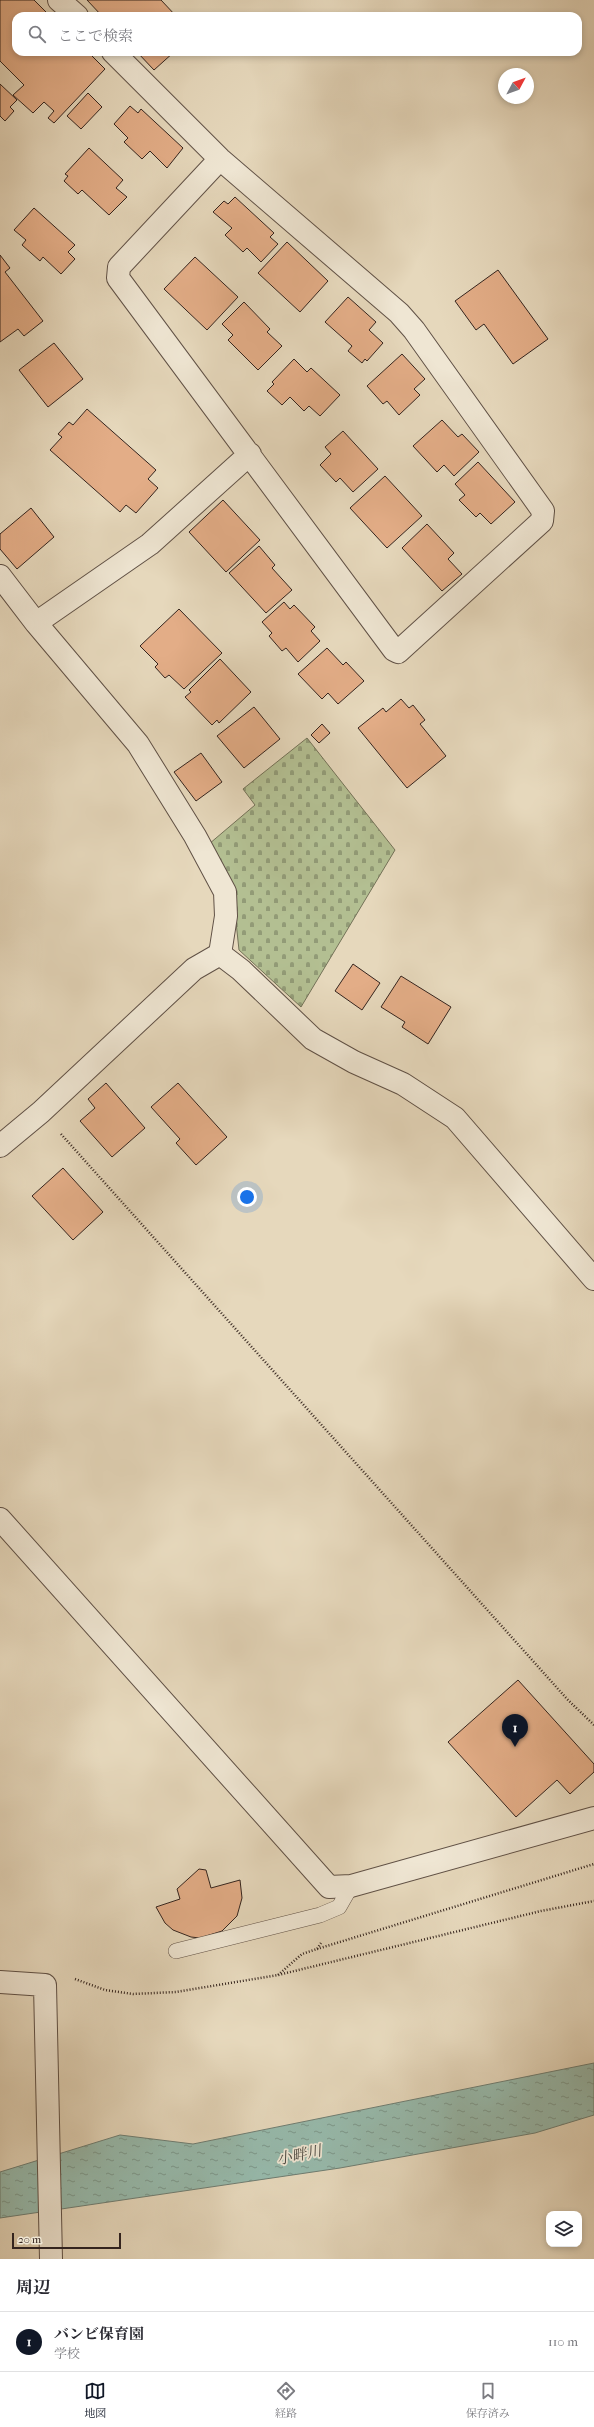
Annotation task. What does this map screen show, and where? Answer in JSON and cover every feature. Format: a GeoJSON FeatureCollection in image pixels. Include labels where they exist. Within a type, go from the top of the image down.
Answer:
{"type":"FeatureCollection","features":[{"type":"Feature","properties":{"kind":"street"},"geometry":{"type":"LineString","coordinates":[[59,0],[72,12]]}},
{"type":"Feature","properties":{"kind":"street"},"geometry":{"type":"LineString","coordinates":[[117,56],[220,159],[399,313],[414,330],[543,511],[542,521],[398,652],[394,650],[118,278],[118,268],[220,159]]}},
{"type":"Feature","properties":{"kind":"street"},"geometry":{"type":"LineString","coordinates":[[36,623],[150,544],[250,454]]}},
{"type":"Feature","properties":{"kind":"street"},"geometry":{"type":"LineString","coordinates":[[0,576],[36,623],[138,744],[195,836],[225,892],[226,916],[220,954]]}},
{"type":"Feature","properties":{"kind":"street"},"geometry":{"type":"LineString","coordinates":[[0,1146],[41,1112],[194,969],[220,954]]}},
{"type":"Feature","properties":{"kind":"street"},"geometry":{"type":"LineString","coordinates":[[220,954],[240,970],[314,1039],[354,1062],[403,1084],[455,1118],[594,1279]]}},
{"type":"Feature","properties":{"kind":"street"},"geometry":{"type":"LineString","coordinates":[[0,1519],[329,1887],[351,1886],[594,1818]]}},
{"type":"Feature","properties":{"kind":"street"},"geometry":{"type":"LineString","coordinates":[[0,1982],[46,1985],[44,2008],[51,2259]]}},
{"type":"Feature","properties":{"kind":"lane"},"geometry":{"type":"LineString","coordinates":[[176,1951],[320,1915],[339,1907],[351,1886]]}},
{"type":"Feature","properties":{"kind":"path"},"geometry":{"type":"LineString","coordinates":[[41,1112],[567,1699],[594,1725]]}},
{"type":"Feature","properties":{"kind":"path"},"geometry":{"type":"LineString","coordinates":[[317,1949],[594,1864]]}},
{"type":"Feature","properties":{"kind":"path"},"geometry":{"type":"LineString","coordinates":[[46,1985],[61,1975],[87,1982],[105,1990],[133,1994],[184,1991],[278,1975],[541,1911],[594,1901]]}},
{"type":"Feature","properties":{"kind":"green space"},"geometry":{"type":"Polygon","coordinates":[[[307,738],[395,850],[301,1007],[239,950],[233,894],[209,844],[255,805],[243,789],[307,738]]]}},
{"type":"Feature","properties":{"kind":"water","name":"小畔川"},"geometry":{"type":"Polygon","coordinates":[[[594,2063],[594,2115],[535,2133],[340,2168],[0,2218],[0,2172],[120,2135],[193,2144],[594,2063]]]}},
{"type":"Feature","properties":{"kind":"building"},"geometry":{"type":"Polygon","coordinates":[[[0,0],[34,0],[46,12],[12,12],[12,56],[92,56],[105,69],[54,123],[48,118],[54,111],[44,102],[33,113],[13,95],[24,85],[0,61],[0,0]]]}},
{"type":"Feature","properties":{"kind":"building"},"geometry":{"type":"Polygon","coordinates":[[[87,0],[161,0],[172,12],[98,12],[87,0]]]}},
{"type":"Feature","properties":{"kind":"building"},"geometry":{"type":"Polygon","coordinates":[[[141,56],[170,56],[154,70],[141,56]]]}},
{"type":"Feature","properties":{"kind":"building"},"geometry":{"type":"Polygon","coordinates":[[[0,84],[17,100],[10,107],[14,111],[5,121],[0,116],[0,84]]]}},
{"type":"Feature","properties":{"kind":"building"},"geometry":{"type":"Polygon","coordinates":[[[88,93],[102,107],[81,129],[67,116],[88,93]]]}},
{"type":"Feature","properties":{"kind":"building"},"geometry":{"type":"Polygon","coordinates":[[[130,106],[138,113],[141,109],[183,148],[167,168],[150,151],[142,159],[124,142],[128,138],[114,124],[130,106]]]}},
{"type":"Feature","properties":{"kind":"building"},"geometry":{"type":"Polygon","coordinates":[[[89,148],[123,180],[116,188],[127,197],[109,215],[82,190],[78,194],[64,181],[68,176],[65,174],[89,148]]]}},
{"type":"Feature","properties":{"kind":"building"},"geometry":{"type":"Polygon","coordinates":[[[235,197],[274,233],[270,237],[278,244],[261,262],[247,248],[243,252],[225,235],[232,228],[213,212],[224,201],[228,204],[235,197]]]}},
{"type":"Feature","properties":{"kind":"building"},"geometry":{"type":"Polygon","coordinates":[[[34,208],[75,245],[68,252],[75,259],[61,274],[43,257],[40,261],[22,245],[26,240],[14,230],[34,208]]]}},
{"type":"Feature","properties":{"kind":"building"},"geometry":{"type":"Polygon","coordinates":[[[287,242],[328,281],[300,312],[258,273],[287,242]]]}},
{"type":"Feature","properties":{"kind":"building"},"geometry":{"type":"Polygon","coordinates":[[[0,255],[10,268],[5,272],[43,321],[24,336],[18,329],[0,342],[0,255]]]}},
{"type":"Feature","properties":{"kind":"building"},"geometry":{"type":"Polygon","coordinates":[[[195,257],[238,297],[207,330],[164,289],[195,257]]]}},
{"type":"Feature","properties":{"kind":"building"},"geometry":{"type":"Polygon","coordinates":[[[498,270],[548,339],[513,364],[484,324],[476,330],[455,301],[498,270]]]}},
{"type":"Feature","properties":{"kind":"building"},"geometry":{"type":"Polygon","coordinates":[[[348,297],[376,322],[369,330],[383,343],[367,361],[365,359],[362,363],[348,351],[352,346],[325,322],[348,297]]]}},
{"type":"Feature","properties":{"kind":"building"},"geometry":{"type":"Polygon","coordinates":[[[244,302],[270,329],[267,332],[282,346],[258,370],[228,340],[233,335],[222,324],[244,302]]]}},
{"type":"Feature","properties":{"kind":"building"},"geometry":{"type":"Polygon","coordinates":[[[54,343],[83,379],[48,407],[19,370],[54,343]]]}},
{"type":"Feature","properties":{"kind":"building"},"geometry":{"type":"Polygon","coordinates":[[[402,354],[425,379],[414,389],[420,395],[399,415],[387,401],[383,404],[367,386],[402,354]]]}},
{"type":"Feature","properties":{"kind":"building"},"geometry":{"type":"Polygon","coordinates":[[[294,359],[307,372],[311,368],[340,395],[320,416],[309,406],[304,411],[290,397],[282,405],[267,391],[274,384],[272,382],[294,359]]]}},
{"type":"Feature","properties":{"kind":"building"},"geometry":{"type":"Polygon","coordinates":[[[87,409],[156,470],[148,479],[158,488],[136,513],[126,505],[120,512],[50,450],[62,437],[58,434],[69,422],[73,425],[87,409]]]}},
{"type":"Feature","properties":{"kind":"building"},"geometry":{"type":"Polygon","coordinates":[[[442,420],[458,437],[462,434],[479,452],[454,476],[444,465],[437,472],[413,446],[442,420]]]}},
{"type":"Feature","properties":{"kind":"building"},"geometry":{"type":"Polygon","coordinates":[[[343,431],[378,469],[353,492],[340,478],[336,482],[320,465],[331,454],[325,447],[343,431]]]}},
{"type":"Feature","properties":{"kind":"building"},"geometry":{"type":"Polygon","coordinates":[[[478,462],[515,502],[491,524],[480,513],[476,517],[459,500],[465,495],[455,484],[478,462]]]}},
{"type":"Feature","properties":{"kind":"building"},"geometry":{"type":"Polygon","coordinates":[[[385,476],[422,516],[387,548],[350,508],[385,476]]]}},
{"type":"Feature","properties":{"kind":"building"},"geometry":{"type":"Polygon","coordinates":[[[223,500],[260,540],[226,572],[189,532],[223,500]]]}},
{"type":"Feature","properties":{"kind":"building"},"geometry":{"type":"Polygon","coordinates":[[[31,508],[54,537],[17,569],[0,549],[0,534],[31,508]]]}},
{"type":"Feature","properties":{"kind":"building"},"geometry":{"type":"Polygon","coordinates":[[[427,524],[454,553],[448,559],[462,574],[442,591],[402,548],[427,524]]]}},
{"type":"Feature","properties":{"kind":"building"},"geometry":{"type":"Polygon","coordinates":[[[259,546],[275,565],[272,568],[292,590],[266,613],[229,573],[259,546]]]}},
{"type":"Feature","properties":{"kind":"building"},"geometry":{"type":"Polygon","coordinates":[[[284,602],[290,609],[294,605],[315,627],[311,631],[320,641],[298,662],[286,648],[282,651],[269,636],[272,633],[262,622],[284,602]]]}},
{"type":"Feature","properties":{"kind":"building"},"geometry":{"type":"Polygon","coordinates":[[[179,609],[222,653],[184,689],[169,675],[165,678],[155,667],[158,664],[140,646],[179,609]]]}},
{"type":"Feature","properties":{"kind":"building"},"geometry":{"type":"Polygon","coordinates":[[[327,648],[343,665],[346,662],[364,681],[338,704],[328,693],[322,699],[298,674],[327,648]]]}},
{"type":"Feature","properties":{"kind":"building"},"geometry":{"type":"Polygon","coordinates":[[[220,659],[251,692],[219,723],[217,720],[212,725],[185,697],[191,692],[189,690],[220,659]]]}},
{"type":"Feature","properties":{"kind":"building"},"geometry":{"type":"Polygon","coordinates":[[[401,699],[409,708],[413,705],[425,720],[420,724],[446,756],[407,788],[358,728],[383,708],[386,712],[401,699]]]}},
{"type":"Feature","properties":{"kind":"building"},"geometry":{"type":"Polygon","coordinates":[[[254,707],[280,739],[244,768],[217,736],[254,707]]]}},
{"type":"Feature","properties":{"kind":"building"},"geometry":{"type":"Polygon","coordinates":[[[322,724],[330,733],[319,743],[311,735],[322,724]]]}},
{"type":"Feature","properties":{"kind":"building"},"geometry":{"type":"Polygon","coordinates":[[[201,753],[222,782],[196,801],[174,772],[201,753]]]}},
{"type":"Feature","properties":{"kind":"building"},"geometry":{"type":"Polygon","coordinates":[[[353,964],[380,983],[362,1010],[335,991],[353,964]]]}},
{"type":"Feature","properties":{"kind":"building"},"geometry":{"type":"Polygon","coordinates":[[[401,976],[451,1007],[428,1044],[402,1027],[405,1022],[381,1007],[401,976]]]}},
{"type":"Feature","properties":{"kind":"building"},"geometry":{"type":"Polygon","coordinates":[[[106,1083],[145,1128],[112,1157],[80,1121],[95,1108],[88,1099],[106,1083]]]}},
{"type":"Feature","properties":{"kind":"building"},"geometry":{"type":"Polygon","coordinates":[[[178,1083],[227,1137],[196,1165],[176,1143],[180,1139],[151,1107],[178,1083]]]}},
{"type":"Feature","properties":{"kind":"building"},"geometry":{"type":"Polygon","coordinates":[[[63,1168],[103,1212],[73,1240],[32,1196],[63,1168]]]}},
{"type":"Feature","properties":{"kind":"building"},"geometry":{"type":"Polygon","coordinates":[[[518,1680],[594,1764],[594,1772],[570,1794],[557,1780],[516,1817],[448,1742],[518,1680]]]}},
{"type":"Feature","properties":{"kind":"building"},"geometry":{"type":"Polygon","coordinates":[[[199,1869],[206,1870],[211,1888],[240,1880],[242,1898],[237,1916],[222,1931],[200,1938],[191,1937],[173,1930],[165,1923],[156,1907],[180,1899],[177,1889],[199,1869]]]}},
{"type":"Feature","properties":{"kind":"place","name":"バンビ保育園"},"geometry":{"type":"Point","coordinates":[515,1747]}}]}
